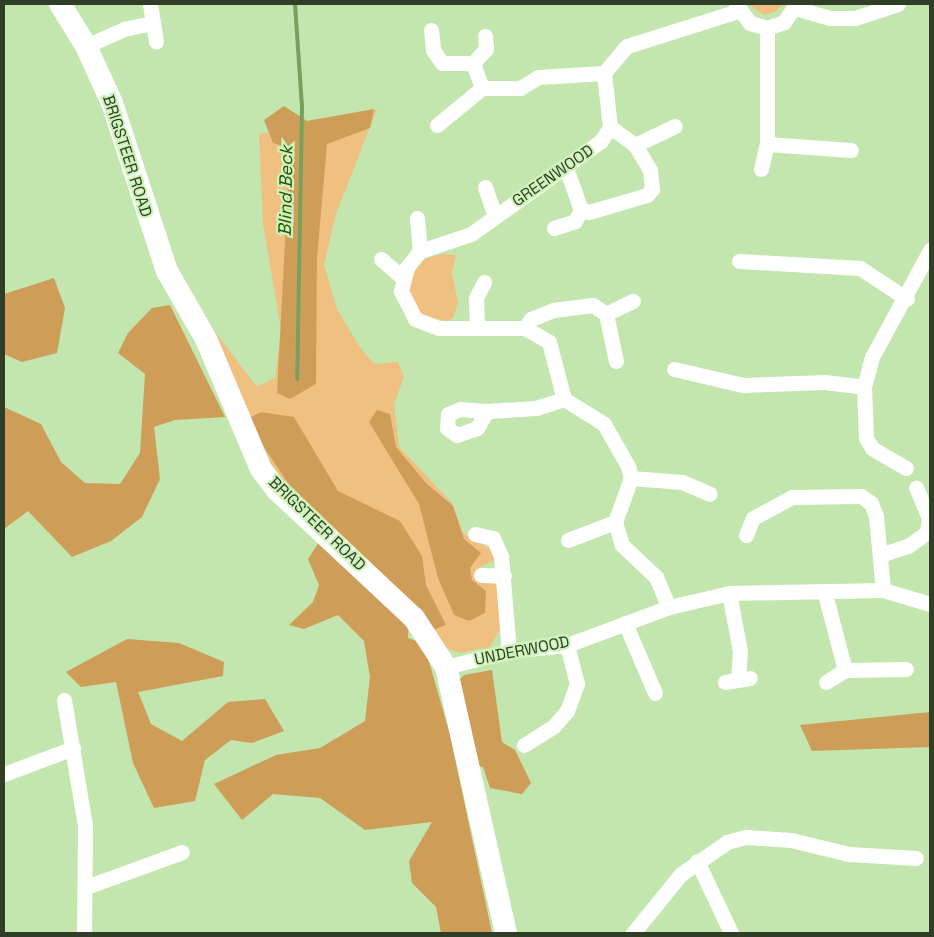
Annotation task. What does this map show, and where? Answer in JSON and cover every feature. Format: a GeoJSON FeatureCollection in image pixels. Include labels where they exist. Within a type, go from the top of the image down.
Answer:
{"type":"FeatureCollection","features":[{"type":"Feature","properties":{"kind":"street"},"geometry":{"type":"LineString","coordinates":[[150,4],[156,42]]}},
{"type":"Feature","properties":{"kind":"street"},"geometry":{"type":"LineString","coordinates":[[437,124],[482,88],[520,88],[538,77],[604,73],[627,46],[737,7],[750,24],[767,28],[784,22],[795,6],[830,18],[855,18],[898,4]]}},
{"type":"Feature","properties":{"kind":"street","name":"BRIGSTEER ROAD"},"geometry":{"type":"LineString","coordinates":[[65,9],[86,46],[112,103],[167,272],[206,340],[261,468],[277,490],[414,618],[446,667],[506,933]]}},
{"type":"Feature","properties":{"kind":"street"},"geometry":{"type":"LineString","coordinates":[[86,46],[124,28],[153,23]]}},
{"type":"Feature","properties":{"kind":"street"},"geometry":{"type":"LineString","coordinates":[[761,168],[767,144],[767,28]]}},
{"type":"Feature","properties":{"kind":"street"},"geometry":{"type":"LineString","coordinates":[[431,30],[432,50],[442,64],[473,63],[486,49],[485,36]]}},
{"type":"Feature","properties":{"kind":"street"},"geometry":{"type":"LineString","coordinates":[[473,63],[482,88]]}},
{"type":"Feature","properties":{"kind":"street"},"geometry":{"type":"LineString","coordinates":[[581,210],[589,212],[647,195],[652,189],[650,170],[635,145],[610,127],[604,73]]}},
{"type":"Feature","properties":{"kind":"street"},"geometry":{"type":"LineString","coordinates":[[635,145],[675,126]]}},
{"type":"Feature","properties":{"kind":"street","name":"GREENWOOD"},"geometry":{"type":"LineString","coordinates":[[420,251],[471,234],[566,168],[601,141],[610,127]]}},
{"type":"Feature","properties":{"kind":"street"},"geometry":{"type":"LineString","coordinates":[[767,144],[850,150]]}},
{"type":"Feature","properties":{"kind":"street"},"geometry":{"type":"LineString","coordinates":[[554,228],[575,221],[581,210],[566,168]]}},
{"type":"Feature","properties":{"kind":"street","name":"GREENWOOD"},"geometry":{"type":"LineString","coordinates":[[485,186],[495,216]]}},
{"type":"Feature","properties":{"kind":"street"},"geometry":{"type":"LineString","coordinates":[[417,218],[420,251],[403,278],[405,305],[416,318],[446,329],[477,326],[526,328],[549,342],[564,399],[604,424],[631,478],[615,522],[622,545],[656,577],[669,607]]}},
{"type":"Feature","properties":{"kind":"street"},"geometry":{"type":"LineString","coordinates":[[906,468],[872,448],[866,438],[864,387],[872,357],[907,299],[930,250]]}},
{"type":"Feature","properties":{"kind":"street"},"geometry":{"type":"LineString","coordinates":[[381,259],[403,278]]}},
{"type":"Feature","properties":{"kind":"street"},"geometry":{"type":"LineString","coordinates":[[739,261],[860,268],[907,299]]}},
{"type":"Feature","properties":{"kind":"street"},"geometry":{"type":"LineString","coordinates":[[477,326],[476,298],[484,282]]}},
{"type":"Feature","properties":{"kind":"street"},"geometry":{"type":"LineString","coordinates":[[606,314],[633,301]]}},
{"type":"Feature","properties":{"kind":"street"},"geometry":{"type":"LineString","coordinates":[[526,328],[531,319],[569,305],[593,305],[606,314],[616,361]]}},
{"type":"Feature","properties":{"kind":"street"},"geometry":{"type":"LineString","coordinates":[[674,369],[743,385],[825,382],[864,387]]}},
{"type":"Feature","properties":{"kind":"street"},"geometry":{"type":"LineString","coordinates":[[487,411],[536,408],[564,399]]}},
{"type":"Feature","properties":{"kind":"street"},"geometry":{"type":"LineString","coordinates":[[631,478],[682,482],[710,494]]}},
{"type":"Feature","properties":{"kind":"street"},"geometry":{"type":"LineString","coordinates":[[883,554],[908,546],[927,532],[929,518],[916,488]]}},
{"type":"Feature","properties":{"kind":"street"},"geometry":{"type":"LineString","coordinates":[[746,535],[753,518],[792,497],[861,496],[871,503],[883,554],[883,590]]}},
{"type":"Feature","properties":{"kind":"street"},"geometry":{"type":"LineString","coordinates":[[568,540],[615,522]]}},
{"type":"Feature","properties":{"kind":"street"},"geometry":{"type":"LineString","coordinates":[[475,534],[493,538],[504,576],[509,651]]}},
{"type":"Feature","properties":{"kind":"street"},"geometry":{"type":"LineString","coordinates":[[481,575],[504,576]]}},
{"type":"Feature","properties":{"kind":"street","name":"UNDERWOOD"},"geometry":{"type":"LineString","coordinates":[[446,667],[509,651],[568,645],[669,607],[730,593],[825,594],[883,590],[930,604]]}},
{"type":"Feature","properties":{"kind":"street"},"geometry":{"type":"LineString","coordinates":[[730,593],[740,651],[738,679]]}},
{"type":"Feature","properties":{"kind":"street"},"geometry":{"type":"LineString","coordinates":[[825,594],[845,670]]}},
{"type":"Feature","properties":{"kind":"street"},"geometry":{"type":"LineString","coordinates":[[625,623],[655,693]]}},
{"type":"Feature","properties":{"kind":"street"},"geometry":{"type":"LineString","coordinates":[[524,745],[567,711],[577,684],[568,645]]}},
{"type":"Feature","properties":{"kind":"street"},"geometry":{"type":"LineString","coordinates":[[826,682],[845,670],[906,670]]}},
{"type":"Feature","properties":{"kind":"street"},"geometry":{"type":"LineString","coordinates":[[64,700],[85,825],[86,886],[84,933]]}},
{"type":"Feature","properties":{"kind":"street"},"geometry":{"type":"LineString","coordinates":[[4,774],[73,748]]}},
{"type":"Feature","properties":{"kind":"street"},"geometry":{"type":"LineString","coordinates":[[633,933],[660,894],[697,861],[746,837],[791,840],[849,854],[916,858]]}},
{"type":"Feature","properties":{"kind":"street"},"geometry":{"type":"LineString","coordinates":[[86,886],[98,886],[182,852]]}},
{"type":"Feature","properties":{"kind":"street"},"geometry":{"type":"LineString","coordinates":[[697,861],[731,933]]}},
{"type":"Feature","properties":{"kind":"shaded area"},"geometry":{"type":"Polygon","coordinates":[[[749,4],[783,4],[775,12],[764,15],[749,4]]]}},
{"type":"Feature","properties":{"kind":"shaded area"},"geometry":{"type":"Polygon","coordinates":[[[284,106],[307,121],[374,109],[370,128],[327,144],[317,258],[316,384],[290,399],[277,393],[290,148],[273,143],[264,120],[284,106]]]}},
{"type":"Feature","properties":{"kind":"shaded area"},"geometry":{"type":"Polygon","coordinates":[[[377,109],[336,214],[324,265],[337,309],[359,346],[374,364],[398,362],[404,377],[394,404],[399,447],[452,503],[463,533],[492,550],[495,560],[478,568],[479,579],[494,582],[498,589],[500,629],[490,647],[460,653],[442,647],[267,463],[210,325],[257,387],[275,378],[281,330],[263,224],[259,134],[377,109]]]}},
{"type":"Feature","properties":{"kind":"shaded area"},"geometry":{"type":"Polygon","coordinates":[[[442,254],[456,255],[452,273],[458,303],[453,318],[447,321],[423,316],[411,302],[409,288],[419,261],[442,254]]]}},
{"type":"Feature","properties":{"kind":"shaded area"},"geometry":{"type":"Polygon","coordinates":[[[54,278],[65,308],[57,353],[22,362],[4,354],[4,294],[54,278]]]}},
{"type":"Feature","properties":{"kind":"shaded area"},"geometry":{"type":"Polygon","coordinates":[[[170,305],[225,417],[175,420],[154,427],[160,479],[142,517],[111,541],[72,557],[28,511],[4,529],[4,407],[41,424],[61,462],[85,483],[120,484],[140,453],[145,374],[118,353],[128,333],[152,308],[170,305]]]}},
{"type":"Feature","properties":{"kind":"shaded area"},"geometry":{"type":"Polygon","coordinates":[[[377,410],[390,414],[396,447],[426,483],[453,506],[464,539],[481,553],[470,568],[472,580],[486,591],[485,613],[469,621],[454,615],[438,578],[419,504],[369,422],[377,410]]]}},
{"type":"Feature","properties":{"kind":"shaded area"},"geometry":{"type":"Polygon","coordinates":[[[261,412],[294,417],[338,491],[400,521],[422,556],[426,585],[446,625],[433,630],[420,610],[288,483],[257,437],[251,417],[261,412]]]}},
{"type":"Feature","properties":{"kind":"shaded area"},"geometry":{"type":"Polygon","coordinates":[[[321,539],[409,621],[408,638],[424,644],[450,735],[492,933],[441,933],[436,907],[412,883],[409,861],[432,822],[365,830],[320,798],[273,794],[242,820],[214,784],[276,755],[320,748],[365,721],[370,677],[364,641],[338,615],[304,629],[289,625],[313,602],[319,585],[308,559],[321,539]]]}},
{"type":"Feature","properties":{"kind":"shaded area"},"geometry":{"type":"Polygon","coordinates":[[[127,639],[179,643],[224,662],[223,676],[138,692],[151,724],[182,741],[228,702],[265,699],[284,731],[252,743],[231,740],[205,760],[195,801],[154,808],[133,763],[116,682],[81,687],[66,672],[127,639]]]}},
{"type":"Feature","properties":{"kind":"shaded area"},"geometry":{"type":"Polygon","coordinates":[[[492,670],[502,742],[515,750],[531,783],[522,794],[490,788],[483,767],[472,765],[454,685],[464,675],[492,670]]]}},
{"type":"Feature","properties":{"kind":"shaded area"},"geometry":{"type":"Polygon","coordinates":[[[930,712],[930,747],[812,751],[800,725],[930,712]]]}},
{"type":"Feature","properties":{"kind":"waterway","name":"Blind Beck"},"geometry":{"type":"LineString","coordinates":[[295,4],[302,106],[297,379]]}}]}
